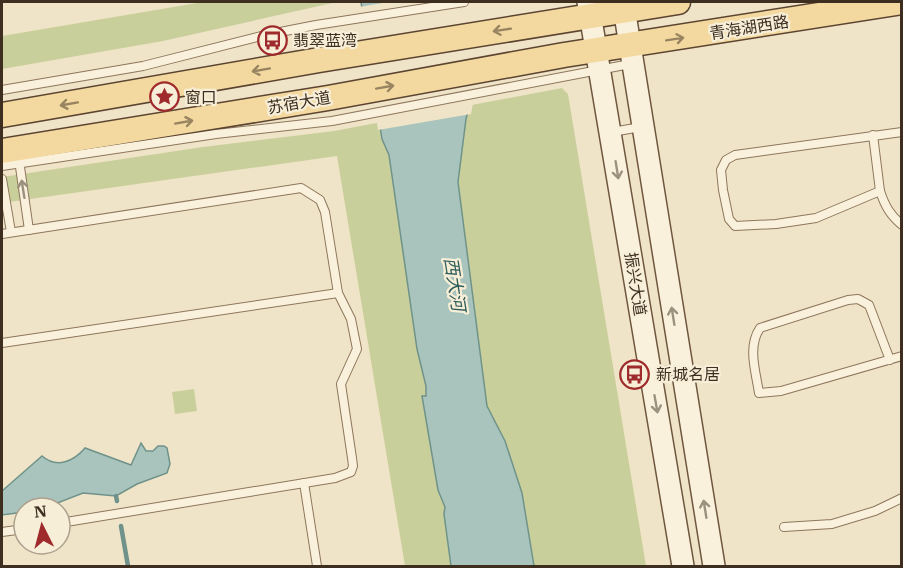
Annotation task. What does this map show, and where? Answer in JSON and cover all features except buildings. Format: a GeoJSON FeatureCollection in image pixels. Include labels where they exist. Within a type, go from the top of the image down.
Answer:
{"type":"FeatureCollection","features":[{"type":"Feature","properties":{"kind":"main road"},"geometry":{"type":"LineString","coordinates":[[2,116],[623,5],[678,2]]}},
{"type":"Feature","properties":{"kind":"main road","name":"青海湖西路"},"geometry":{"type":"LineString","coordinates":[[598,60],[902,2]]}},
{"type":"Feature","properties":{"kind":"main road","name":"振兴大道"},"geometry":{"type":"LineString","coordinates":[[623,5],[714,567]]}},
{"type":"Feature","properties":{"kind":"main road","name":"振兴大道"},"geometry":{"type":"LineString","coordinates":[[576,13],[598,60],[683,567]]}},
{"type":"Feature","properties":{"kind":"main road","name":"苏宿大道"},"geometry":{"type":"LineString","coordinates":[[10,158],[330,109],[564,55],[598,60]]}},
{"type":"Feature","properties":{"kind":"lane"},"geometry":{"type":"LineString","coordinates":[[2,90],[143,66],[265,35],[316,25],[464,2]]}},
{"type":"Feature","properties":{"kind":"lane"},"geometry":{"type":"LineString","coordinates":[[330,109],[496,90],[598,60]]}},
{"type":"Feature","properties":{"kind":"lane"},"geometry":{"type":"LineString","coordinates":[[610,132],[642,127]]}},
{"type":"Feature","properties":{"kind":"lane"},"geometry":{"type":"LineString","coordinates":[[880,191],[816,218],[776,224],[735,226],[729,219],[721,170],[726,160],[735,155],[902,132]]}},
{"type":"Feature","properties":{"kind":"lane"},"geometry":{"type":"LineString","coordinates":[[873,135],[884,205],[902,225]]}},
{"type":"Feature","properties":{"kind":"lane"},"geometry":{"type":"LineString","coordinates":[[10,158],[30,230]]}},
{"type":"Feature","properties":{"kind":"lane"},"geometry":{"type":"LineString","coordinates":[[2,179],[11,232]]}},
{"type":"Feature","properties":{"kind":"lane"},"geometry":{"type":"LineString","coordinates":[[2,234],[300,188],[320,200],[325,212],[338,293],[351,319],[357,349],[341,384],[353,466],[351,472],[345,476],[72,521]]}},
{"type":"Feature","properties":{"kind":"lane"},"geometry":{"type":"LineString","coordinates":[[2,343],[338,293]]}},
{"type":"Feature","properties":{"kind":"lane"},"geometry":{"type":"LineString","coordinates":[[890,360],[869,305],[858,299],[848,300],[760,328],[754,337],[753,349],[759,393],[781,391],[902,357]]}},
{"type":"Feature","properties":{"kind":"lane"},"geometry":{"type":"LineString","coordinates":[[651,374],[682,368]]}},
{"type":"Feature","properties":{"kind":"lane"},"geometry":{"type":"LineString","coordinates":[[304,483],[317,567]]}},
{"type":"Feature","properties":{"kind":"lane"},"geometry":{"type":"LineString","coordinates":[[784,526],[832,524],[875,511],[902,498]]}},
{"type":"Feature","properties":{"kind":"green space"},"geometry":{"type":"Polygon","coordinates":[[[203,2],[337,2],[163,41],[2,69],[2,36],[203,2]]]}},
{"type":"Feature","properties":{"kind":"green space"},"geometry":{"type":"Polygon","coordinates":[[[562,88],[568,94],[646,566],[405,566],[337,156],[2,203],[2,177],[203,147],[334,131],[562,88]]]}},
{"type":"Feature","properties":{"kind":"green space"},"geometry":{"type":"Polygon","coordinates":[[[194,389],[197,411],[175,414],[172,392],[194,389]]]}},
{"type":"Feature","properties":{"kind":"water","name":"西大河"},"geometry":{"type":"Polygon","coordinates":[[[361,2],[453,2],[470,103],[458,182],[487,406],[505,441],[522,493],[534,566],[451,566],[445,507],[438,490],[422,396],[426,396],[426,386],[417,349],[389,155],[382,139],[361,2]]]}},
{"type":"Feature","properties":{"kind":"water"},"geometry":{"type":"Polygon","coordinates":[[[141,443],[146,451],[153,451],[158,446],[167,448],[170,464],[167,473],[137,484],[116,496],[83,493],[72,497],[12,496],[12,514],[2,515],[2,491],[42,456],[54,462],[65,462],[76,457],[85,448],[131,465],[141,443]]]}},
{"type":"Feature","properties":{"kind":"pier"},"geometry":{"type":"Polygon","coordinates":[[[388,2],[456,2],[473,103],[471,114],[378,130],[359,7],[388,2]]]}},
{"type":"Feature","properties":{"kind":"waterway"},"geometry":{"type":"LineString","coordinates":[[116,496],[117,501]]}},
{"type":"Feature","properties":{"kind":"waterway"},"geometry":{"type":"LineString","coordinates":[[121,526],[128,566]]}},
{"type":"Feature","properties":{"kind":"place","name":"翡翠蓝湾"},"geometry":{"type":"Point","coordinates":[272,40]}},
{"type":"Feature","properties":{"kind":"place","name":"窗口"},"geometry":{"type":"Point","coordinates":[164,97]}},
{"type":"Feature","properties":{"kind":"place","name":"新城名居"},"geometry":{"type":"Point","coordinates":[635,374]}}]}
